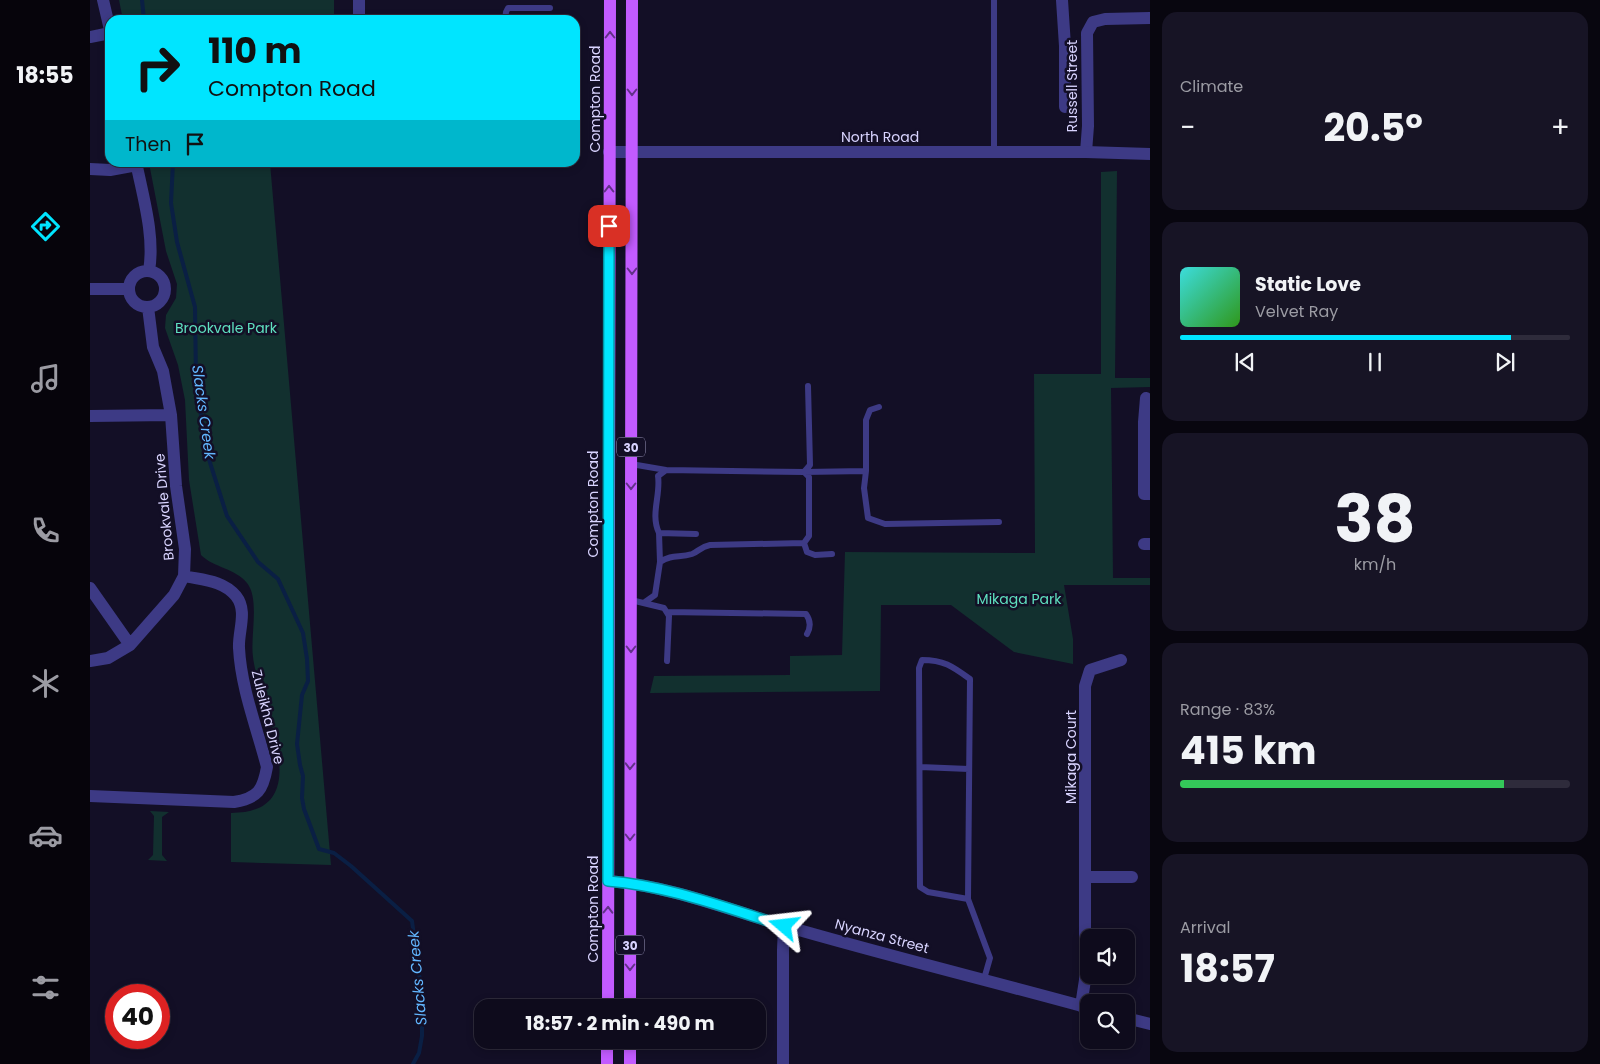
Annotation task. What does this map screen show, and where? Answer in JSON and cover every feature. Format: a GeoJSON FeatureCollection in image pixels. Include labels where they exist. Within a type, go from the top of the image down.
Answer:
{"type":"FeatureCollection","features":[{"type":"Feature","properties":{"kind":"main road","name":"Compton Road"},"geometry":{"type":"LineString","coordinates":[[608,999],[610,0]]}},
{"type":"Feature","properties":{"kind":"main road","name":"30"},"geometry":{"type":"LineString","coordinates":[[630,999],[632,0]]}},
{"type":"Feature","properties":{"kind":"main road"},"geometry":{"type":"LineString","coordinates":[[607,1049],[607,1064]]}},
{"type":"Feature","properties":{"kind":"main road"},"geometry":{"type":"LineString","coordinates":[[630,1049],[630,1064]]}},
{"type":"Feature","properties":{"kind":"street"},"geometry":{"type":"LineString","coordinates":[[104,0],[107,15]]}},
{"type":"Feature","properties":{"kind":"street"},"geometry":{"type":"LineString","coordinates":[[359,0],[359,15]]}},
{"type":"Feature","properties":{"kind":"street"},"geometry":{"type":"LineString","coordinates":[[1062,0],[1065,46],[1065,106]]}},
{"type":"Feature","properties":{"kind":"street","name":"Russell Street"},"geometry":{"type":"LineString","coordinates":[[1086,152],[1088,126],[1088,33],[1093,22],[1105,19],[1150,18]]}},
{"type":"Feature","properties":{"kind":"street"},"geometry":{"type":"LineString","coordinates":[[90,37],[105,32]]}},
{"type":"Feature","properties":{"kind":"street","name":"North Road"},"geometry":{"type":"LineString","coordinates":[[609,152],[1086,152],[1150,154]]}},
{"type":"Feature","properties":{"kind":"street"},"geometry":{"type":"LineString","coordinates":[[90,169],[110,170],[124,167]]}},
{"type":"Feature","properties":{"kind":"street"},"geometry":{"type":"LineString","coordinates":[[138,167],[148,226],[151,257],[149,271]]}},
{"type":"Feature","properties":{"kind":"street"},"geometry":{"type":"LineString","coordinates":[[149,271],[160,276],[165,286],[165,292],[159,302],[148,307],[137,305],[132,301],[128,289],[129,283],[137,273],[149,271]]}},
{"type":"Feature","properties":{"kind":"street"},"geometry":{"type":"LineString","coordinates":[[90,289],[128,289]]}},
{"type":"Feature","properties":{"kind":"street","name":"Brookvale Drive"},"geometry":{"type":"LineString","coordinates":[[90,661],[108,658],[130,644],[142,633],[174,595],[184,576],[185,549],[176,486],[171,416],[163,371],[153,347],[148,307]]}},
{"type":"Feature","properties":{"kind":"street"},"geometry":{"type":"LineString","coordinates":[[1146,398],[1144,494],[1150,494]]}},
{"type":"Feature","properties":{"kind":"street"},"geometry":{"type":"LineString","coordinates":[[90,416],[171,416]]}},
{"type":"Feature","properties":{"kind":"street","name":"Zuleikha Drive"},"geometry":{"type":"LineString","coordinates":[[90,796],[234,802],[246,800],[258,794],[265,781],[268,767],[240,667],[239,644],[242,613],[237,597],[223,584],[184,576]]}},
{"type":"Feature","properties":{"kind":"street"},"geometry":{"type":"LineString","coordinates":[[90,588],[130,644]]}},
{"type":"Feature","properties":{"kind":"street","name":"Mikaga Court"},"geometry":{"type":"LineString","coordinates":[[1085,994],[1085,686],[1090,670],[1121,660]]}},
{"type":"Feature","properties":{"kind":"street"},"geometry":{"type":"LineString","coordinates":[[1086,877],[1132,877]]}},
{"type":"Feature","properties":{"kind":"street","name":"Nyanza Street"},"geometry":{"type":"LineString","coordinates":[[608,881],[630,883],[674,892],[784,926],[1080,1006]]}},
{"type":"Feature","properties":{"kind":"street"},"geometry":{"type":"LineString","coordinates":[[784,926],[785,1064]]}},
{"type":"Feature","properties":{"kind":"street"},"geometry":{"type":"LineString","coordinates":[[1135,1020],[1150,1024]]}},
{"type":"Feature","properties":{"kind":"lane"},"geometry":{"type":"LineString","coordinates":[[994,0],[994,152]]}},
{"type":"Feature","properties":{"kind":"lane"},"geometry":{"type":"LineString","coordinates":[[506,15],[508,8],[550,8]]}},
{"type":"Feature","properties":{"kind":"lane"},"geometry":{"type":"LineString","coordinates":[[804,472],[810,465],[808,386]]}},
{"type":"Feature","properties":{"kind":"lane"},"geometry":{"type":"LineString","coordinates":[[879,407],[870,410],[866,420],[864,488],[868,518],[885,524],[999,522]]}},
{"type":"Feature","properties":{"kind":"lane"},"geometry":{"type":"LineString","coordinates":[[631,464],[666,470],[866,471]]}},
{"type":"Feature","properties":{"kind":"lane"},"geometry":{"type":"LineString","coordinates":[[645,602],[655,595],[660,562],[659,533],[654,513],[660,487],[658,476],[666,470]]}},
{"type":"Feature","properties":{"kind":"lane"},"geometry":{"type":"LineString","coordinates":[[804,472],[809,477],[809,536],[804,543]]}},
{"type":"Feature","properties":{"kind":"lane"},"geometry":{"type":"LineString","coordinates":[[659,533],[696,534]]}},
{"type":"Feature","properties":{"kind":"lane"},"geometry":{"type":"LineString","coordinates":[[804,543],[807,552],[815,555],[832,554]]}},
{"type":"Feature","properties":{"kind":"lane"},"geometry":{"type":"LineString","coordinates":[[660,562],[668,556],[693,554],[700,547],[710,545],[804,543]]}},
{"type":"Feature","properties":{"kind":"lane"},"geometry":{"type":"LineString","coordinates":[[631,600],[664,608],[667,612],[669,616],[667,661]]}},
{"type":"Feature","properties":{"kind":"lane"},"geometry":{"type":"LineString","coordinates":[[667,612],[806,614],[810,619],[810,628],[807,634]]}},
{"type":"Feature","properties":{"kind":"lane"},"geometry":{"type":"LineString","coordinates":[[968,899],[928,892],[920,887],[919,668],[922,660],[938,660],[970,678],[968,899],[990,958],[984,979]]}},
{"type":"Feature","properties":{"kind":"lane"},"geometry":{"type":"LineString","coordinates":[[920,767],[969,769]]}},
{"type":"Feature","properties":{"kind":"green space"},"geometry":{"type":"Polygon","coordinates":[[[119,0],[334,0],[334,15],[122,15],[119,0]]]}},
{"type":"Feature","properties":{"kind":"green space","name":"Brookvale Park"},"geometry":{"type":"Polygon","coordinates":[[[150,167],[270,167],[331,865],[231,862],[231,813],[258,808],[274,795],[279,776],[278,752],[253,657],[254,608],[251,590],[247,583],[237,574],[212,563],[201,555],[189,480],[185,400],[178,365],[165,328],[166,315],[176,298],[177,284],[166,251],[150,167]]]}},
{"type":"Feature","properties":{"kind":"green space","name":"Mikaga Park"},"geometry":{"type":"Polygon","coordinates":[[[1117,171],[1115,378],[1150,378],[1150,387],[1111,388],[1113,578],[1150,578],[1150,585],[1064,585],[1073,639],[1073,664],[1014,652],[951,605],[881,605],[880,691],[650,693],[654,676],[790,675],[790,656],[842,655],[845,552],[1035,553],[1034,374],[1101,374],[1101,172],[1117,171]]]}},
{"type":"Feature","properties":{"kind":"green space"},"geometry":{"type":"Polygon","coordinates":[[[150,811],[169,812],[162,817],[162,855],[167,861],[148,860],[153,855],[154,816],[150,811]]]}},
{"type":"Feature","properties":{"kind":"waterway","name":"Slacks Creek"},"geometry":{"type":"LineString","coordinates":[[142,0],[144,15]]}},
{"type":"Feature","properties":{"kind":"waterway","name":"Slacks Creek"},"geometry":{"type":"LineString","coordinates":[[173,167],[171,203],[177,242],[195,307],[196,380],[206,450],[227,516],[258,562],[278,579],[303,633],[308,681],[302,695],[297,744],[303,776],[302,798],[304,809],[319,849],[334,853],[351,866],[412,921],[422,996],[422,1036],[419,1053],[413,1064]]}},
{"type":"Feature","properties":{"kind":"route"},"geometry":{"type":"LineString","coordinates":[[609,226],[608,881],[652,886],[784,926]]}}]}
